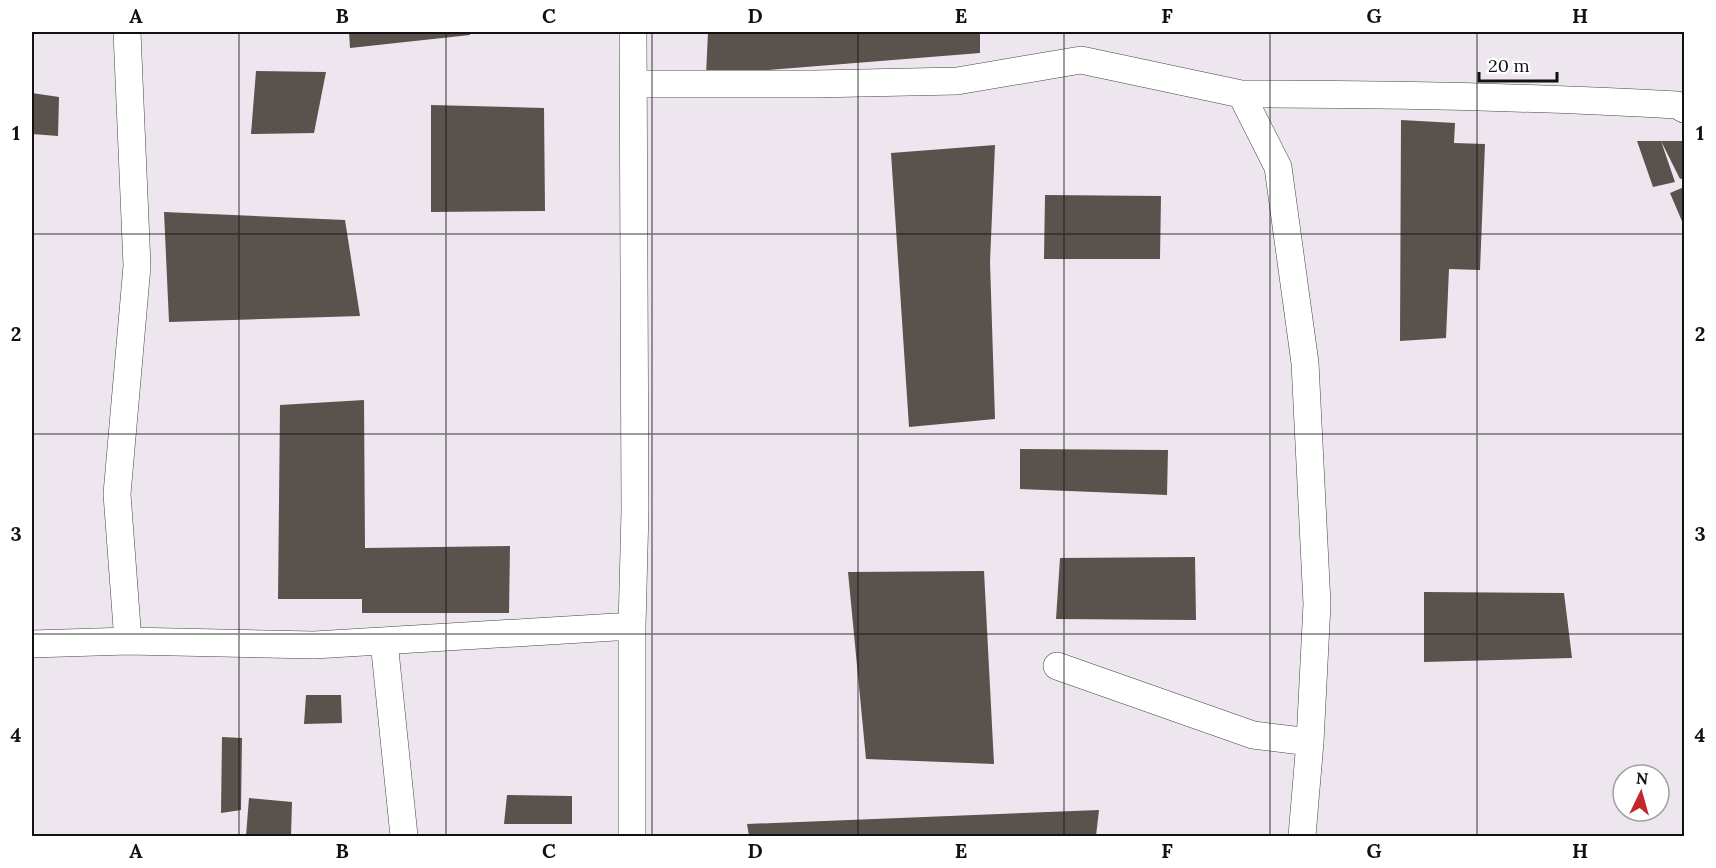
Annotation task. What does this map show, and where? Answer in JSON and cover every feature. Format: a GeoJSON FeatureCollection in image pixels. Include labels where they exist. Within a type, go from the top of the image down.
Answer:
{"type":"FeatureCollection","features":[{"type":"Feature","properties":{"kind":"street"},"geometry":{"type":"LineString","coordinates":[[127,32],[137,266],[117,494],[128,641]]}},
{"type":"Feature","properties":{"kind":"street"},"geometry":{"type":"LineString","coordinates":[[632,837],[632,626],[635,511],[633,32]]}},
{"type":"Feature","properties":{"kind":"street"},"geometry":{"type":"LineString","coordinates":[[633,84],[957,81],[1081,60],[1241,94],[1397,94],[1557,98],[1677,105],[1684,109]]}},
{"type":"Feature","properties":{"kind":"street"},"geometry":{"type":"LineString","coordinates":[[1241,94],[1278,167],[1305,363],[1317,603],[1310,742],[1302,837]]}},
{"type":"Feature","properties":{"kind":"street"},"geometry":{"type":"LineString","coordinates":[[32,644],[128,641],[314,645],[632,626]]}},
{"type":"Feature","properties":{"kind":"street"},"geometry":{"type":"LineString","coordinates":[[384,641],[404,837]]}},
{"type":"Feature","properties":{"kind":"street"},"geometry":{"type":"LineString","coordinates":[[1058,666],[1253,735],[1310,742]]}},
{"type":"Feature","properties":{"kind":"shaded area"},"geometry":{"type":"Polygon","coordinates":[[[32,32],[1684,32],[1684,836],[32,836],[32,32]]]}},
{"type":"Feature","properties":{"kind":"building"},"geometry":{"type":"Polygon","coordinates":[[[349,32],[470,32],[470,35],[350,48],[349,32]]]}},
{"type":"Feature","properties":{"kind":"building"},"geometry":{"type":"Polygon","coordinates":[[[708,32],[980,32],[980,53],[706,75],[708,32]]]}},
{"type":"Feature","properties":{"kind":"building"},"geometry":{"type":"Polygon","coordinates":[[[256,71],[326,72],[314,133],[251,134],[256,71]]]}},
{"type":"Feature","properties":{"kind":"building"},"geometry":{"type":"Polygon","coordinates":[[[32,93],[59,97],[58,136],[32,134],[32,93]]]}},
{"type":"Feature","properties":{"kind":"building"},"geometry":{"type":"Polygon","coordinates":[[[431,105],[544,108],[545,211],[431,212],[431,105]]]}},
{"type":"Feature","properties":{"kind":"building"},"geometry":{"type":"Polygon","coordinates":[[[1401,120],[1455,123],[1454,143],[1485,144],[1480,270],[1449,269],[1446,338],[1400,341],[1401,120]]]}},
{"type":"Feature","properties":{"kind":"building"},"geometry":{"type":"Polygon","coordinates":[[[1637,141],[1661,141],[1675,182],[1653,187],[1637,141]]]}},
{"type":"Feature","properties":{"kind":"building"},"geometry":{"type":"Polygon","coordinates":[[[1661,141],[1684,141],[1684,178],[1680,179],[1661,141]]]}},
{"type":"Feature","properties":{"kind":"building"},"geometry":{"type":"Polygon","coordinates":[[[995,145],[990,262],[995,419],[909,427],[891,153],[995,145]]]}},
{"type":"Feature","properties":{"kind":"building"},"geometry":{"type":"Polygon","coordinates":[[[1684,187],[1684,226],[1670,193],[1684,187]]]}},
{"type":"Feature","properties":{"kind":"building"},"geometry":{"type":"Polygon","coordinates":[[[1045,195],[1161,196],[1160,259],[1044,259],[1045,195]]]}},
{"type":"Feature","properties":{"kind":"building"},"geometry":{"type":"Polygon","coordinates":[[[164,212],[345,220],[360,316],[169,322],[164,212]]]}},
{"type":"Feature","properties":{"kind":"building"},"geometry":{"type":"Polygon","coordinates":[[[364,400],[365,548],[510,546],[509,613],[362,613],[362,599],[278,599],[280,405],[364,400]]]}},
{"type":"Feature","properties":{"kind":"building"},"geometry":{"type":"Polygon","coordinates":[[[1020,449],[1168,450],[1167,495],[1020,489],[1020,449]]]}},
{"type":"Feature","properties":{"kind":"building"},"geometry":{"type":"Polygon","coordinates":[[[1195,557],[1196,620],[1056,619],[1060,558],[1195,557]]]}},
{"type":"Feature","properties":{"kind":"building"},"geometry":{"type":"Polygon","coordinates":[[[984,571],[994,764],[866,759],[848,572],[984,571]]]}},
{"type":"Feature","properties":{"kind":"building"},"geometry":{"type":"Polygon","coordinates":[[[1424,592],[1564,593],[1572,658],[1424,662],[1424,592]]]}},
{"type":"Feature","properties":{"kind":"building"},"geometry":{"type":"Polygon","coordinates":[[[306,695],[341,695],[342,723],[304,724],[306,695]]]}},
{"type":"Feature","properties":{"kind":"building"},"geometry":{"type":"Polygon","coordinates":[[[222,737],[242,738],[241,810],[221,813],[222,737]]]}},
{"type":"Feature","properties":{"kind":"building"},"geometry":{"type":"Polygon","coordinates":[[[507,795],[572,796],[572,824],[504,824],[507,795]]]}},
{"type":"Feature","properties":{"kind":"building"},"geometry":{"type":"Polygon","coordinates":[[[249,798],[292,802],[291,836],[246,836],[249,798]]]}},
{"type":"Feature","properties":{"kind":"building"},"geometry":{"type":"Polygon","coordinates":[[[1099,810],[1096,836],[749,836],[747,824],[1099,810]]]}}]}
